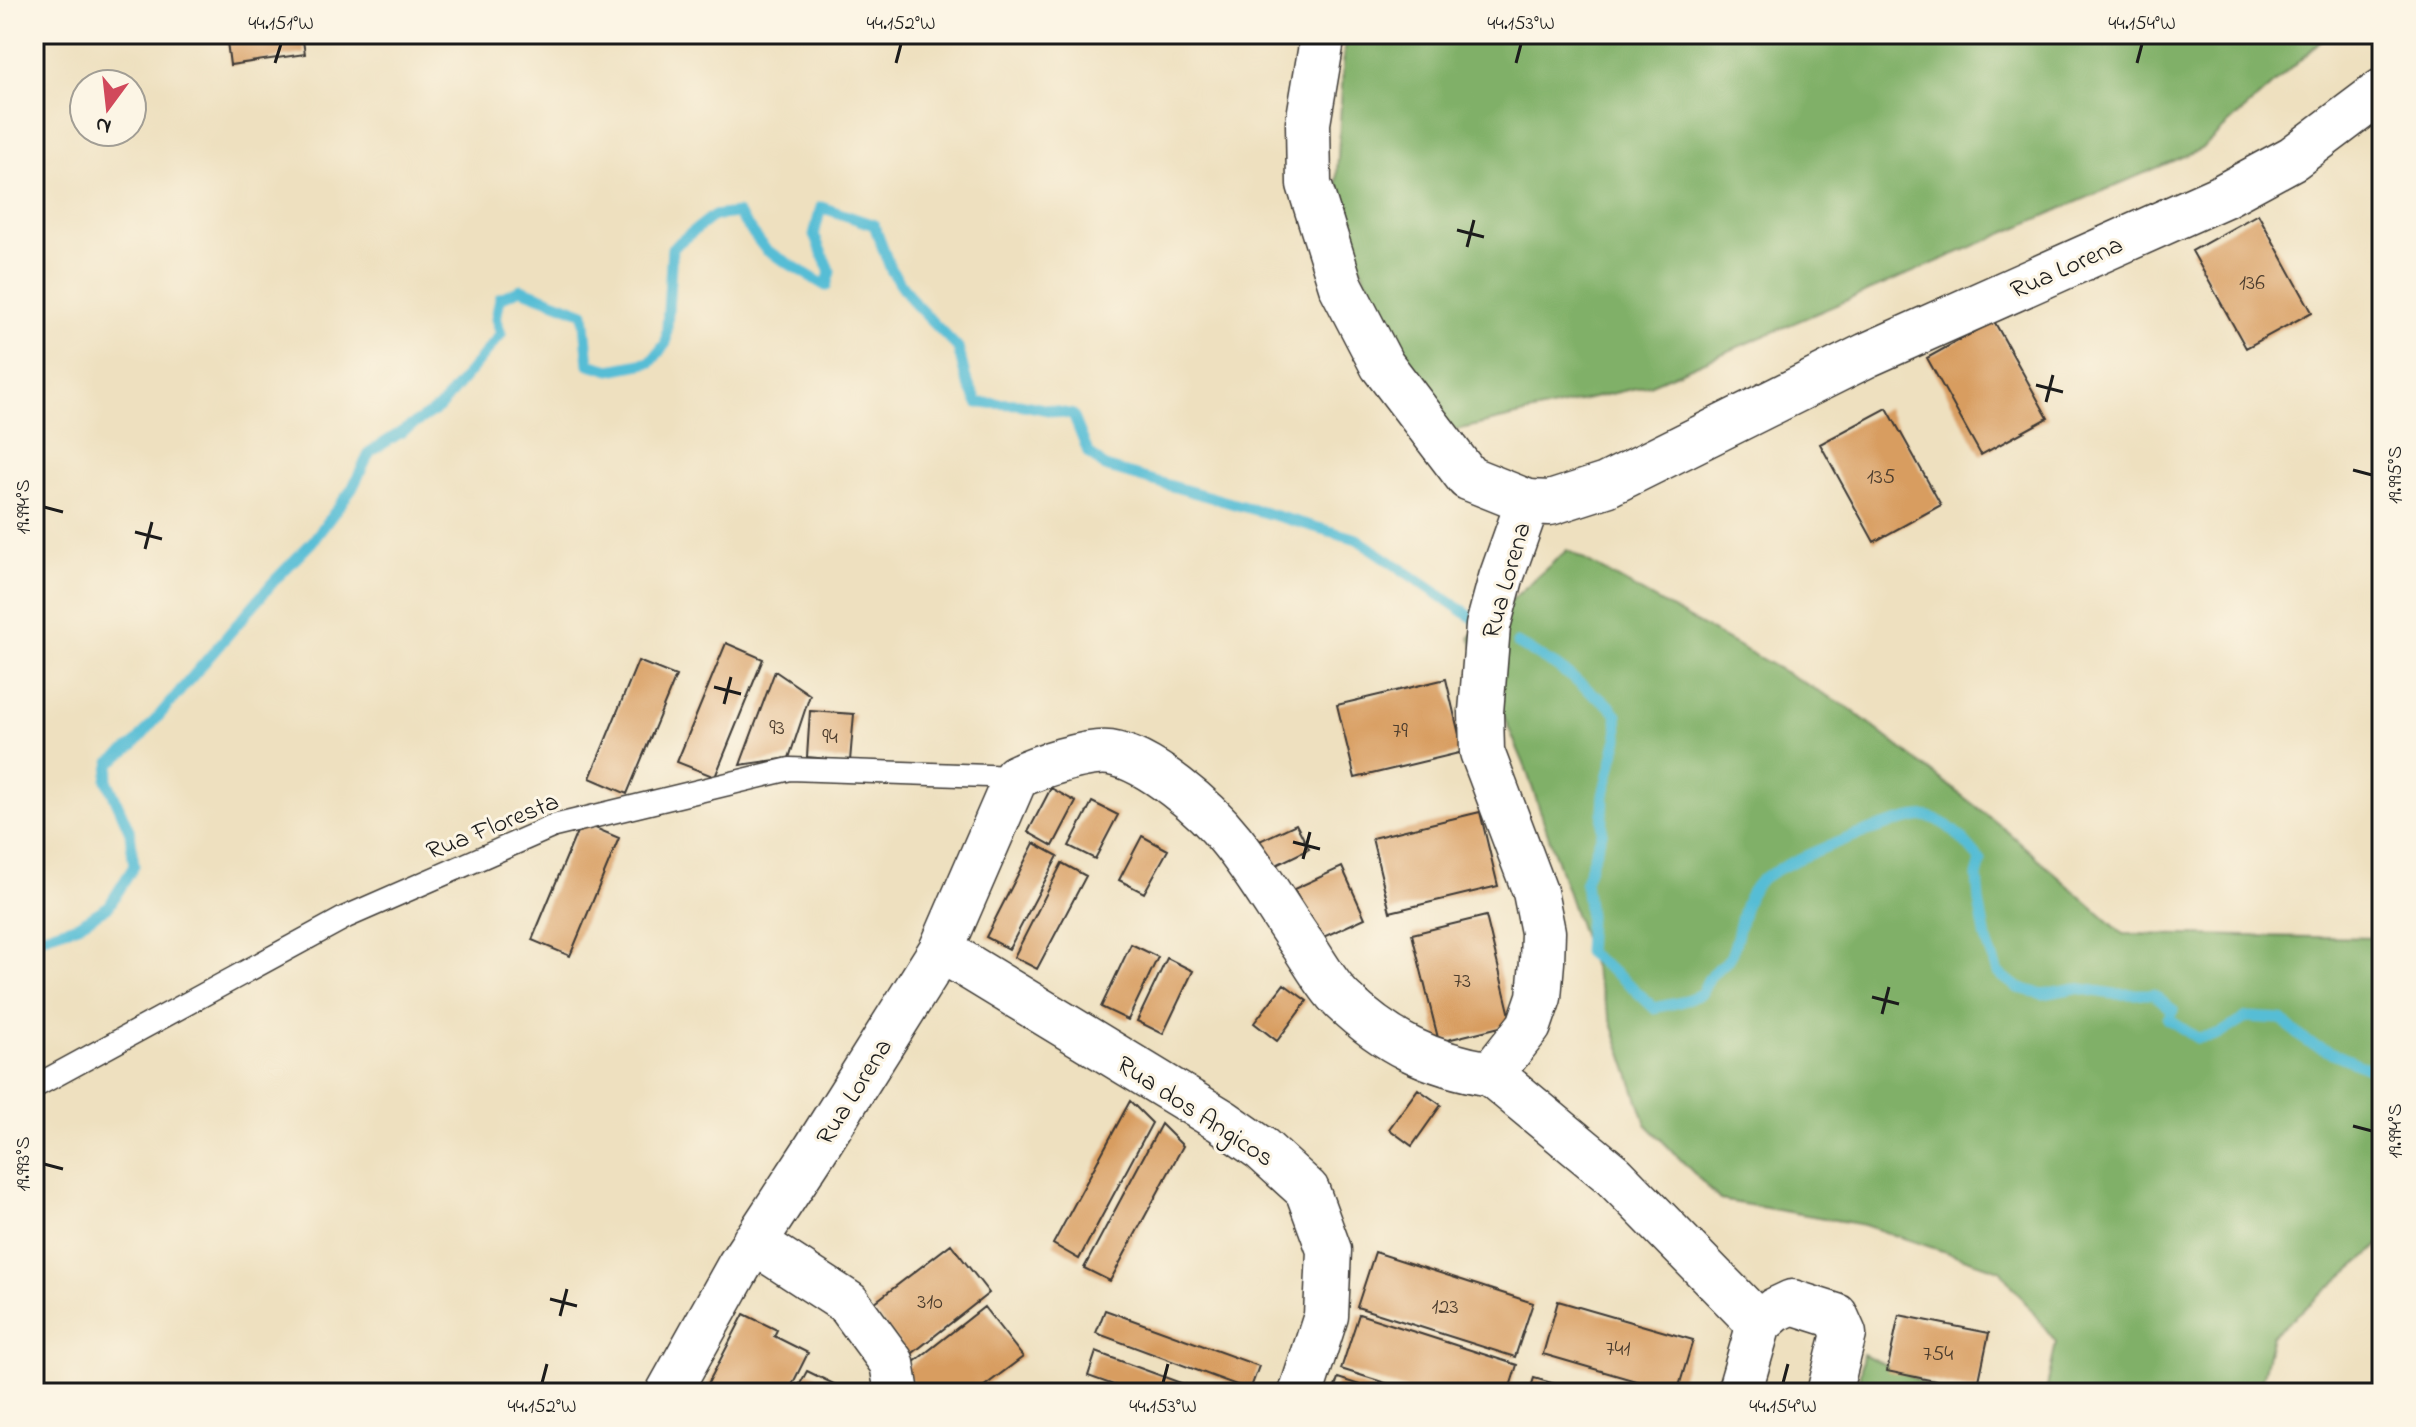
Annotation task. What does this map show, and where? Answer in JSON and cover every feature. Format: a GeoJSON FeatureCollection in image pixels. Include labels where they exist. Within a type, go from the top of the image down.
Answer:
{"type":"FeatureCollection","features":[{"type":"Feature","properties":{"kind":"street"},"geometry":{"type":"LineString","coordinates":[[1323,34],[1308,123],[1309,184],[1341,286],[1382,365],[1468,478],[1528,502]]}},
{"type":"Feature","properties":{"kind":"street","name":"Rua Lorena"},"geometry":{"type":"LineString","coordinates":[[1491,1074],[1529,1026],[1539,997],[1542,962],[1543,932],[1535,892],[1482,752],[1481,712],[1488,626],[1528,502],[1550,503],[1606,485],[1867,355],[2223,196],[2293,158],[2382,91]]}},
{"type":"Feature","properties":{"kind":"street"},"geometry":{"type":"LineString","coordinates":[[1016,777],[1031,769],[1108,753],[1148,766],[1176,787],[1230,838],[1339,997],[1380,1033],[1415,1053],[1457,1068],[1491,1074],[1613,1175],[1759,1324]]}},
{"type":"Feature","properties":{"kind":"street","name":"Rua Lorena"},"geometry":{"type":"LineString","coordinates":[[668,1393],[754,1242],[941,950],[1016,777]]}},
{"type":"Feature","properties":{"kind":"street","name":"Rua dos Angicos"},"geometry":{"type":"LineString","coordinates":[[941,950],[1222,1121],[1262,1149],[1307,1190],[1329,1250],[1326,1316],[1301,1393]]}},
{"type":"Feature","properties":{"kind":"street"},"geometry":{"type":"LineString","coordinates":[[754,1242],[848,1303],[892,1363],[897,1393]]}},
{"type":"Feature","properties":{"kind":"street"},"geometry":{"type":"LineString","coordinates":[[1739,1393],[1759,1324],[1775,1310],[1792,1302],[1836,1316],[1844,1334],[1829,1393]]}},
{"type":"Feature","properties":{"kind":"lane","name":"Rua Floresta"},"geometry":{"type":"LineString","coordinates":[[34,1087],[346,917],[554,826],[790,769],[1016,777]]}},
{"type":"Feature","properties":{"kind":"green space"},"geometry":{"type":"Polygon","coordinates":[[[1345,34],[2329,34],[2201,149],[1649,385],[1435,435],[1335,209],[1345,34]]]}},
{"type":"Feature","properties":{"kind":"green space"},"geometry":{"type":"Polygon","coordinates":[[[1567,550],[1849,708],[2001,826],[2123,934],[2382,938],[2382,1243],[2272,1336],[2259,1393],[2046,1393],[2056,1342],[2000,1270],[1864,1225],[1720,1200],[1646,1124],[1525,766],[1470,637],[1567,550]]]}},
{"type":"Feature","properties":{"kind":"green space"},"geometry":{"type":"Polygon","coordinates":[[[1863,1354],[1944,1393],[1857,1393],[1863,1354]]]}},
{"type":"Feature","properties":{"kind":"building"},"geometry":{"type":"Polygon","coordinates":[[[226,34],[302,34],[305,54],[230,65],[226,34]]]}},
{"type":"Feature","properties":{"kind":"building"},"geometry":{"type":"Polygon","coordinates":[[[2258,214],[2312,312],[2246,348],[2192,251],[2258,214]]]}},
{"type":"Feature","properties":{"kind":"building"},"geometry":{"type":"Polygon","coordinates":[[[1994,321],[2048,418],[1981,455],[1927,358],[1994,321]]]}},
{"type":"Feature","properties":{"kind":"building"},"geometry":{"type":"Polygon","coordinates":[[[1887,408],[1941,505],[1874,542],[1820,444],[1887,408]]]}},
{"type":"Feature","properties":{"kind":"building"},"geometry":{"type":"Polygon","coordinates":[[[726,643],[763,659],[715,777],[677,762],[726,643]]]}},
{"type":"Feature","properties":{"kind":"building"},"geometry":{"type":"Polygon","coordinates":[[[638,661],[676,676],[627,794],[590,778],[638,661]]]}},
{"type":"Feature","properties":{"kind":"building"},"geometry":{"type":"Polygon","coordinates":[[[775,671],[810,695],[789,758],[740,765],[775,671]]]}},
{"type":"Feature","properties":{"kind":"building"},"geometry":{"type":"Polygon","coordinates":[[[1446,679],[1463,752],[1355,778],[1337,705],[1446,679]]]}},
{"type":"Feature","properties":{"kind":"building"},"geometry":{"type":"Polygon","coordinates":[[[810,711],[854,714],[850,761],[807,757],[810,711]]]}},
{"type":"Feature","properties":{"kind":"building"},"geometry":{"type":"Polygon","coordinates":[[[1051,788],[1076,802],[1053,846],[1028,832],[1051,788]]]}},
{"type":"Feature","properties":{"kind":"building"},"geometry":{"type":"Polygon","coordinates":[[[1092,802],[1118,815],[1095,859],[1069,846],[1092,802]]]}},
{"type":"Feature","properties":{"kind":"building"},"geometry":{"type":"Polygon","coordinates":[[[1480,812],[1498,886],[1390,912],[1372,838],[1480,812]]]}},
{"type":"Feature","properties":{"kind":"building"},"geometry":{"type":"Polygon","coordinates":[[[581,822],[619,838],[570,956],[532,940],[581,822]]]}},
{"type":"Feature","properties":{"kind":"building"},"geometry":{"type":"Polygon","coordinates":[[[1296,824],[1309,849],[1264,871],[1251,845],[1296,824]]]}},
{"type":"Feature","properties":{"kind":"building"},"geometry":{"type":"Polygon","coordinates":[[[1142,836],[1168,850],[1144,893],[1119,880],[1142,836]]]}},
{"type":"Feature","properties":{"kind":"building"},"geometry":{"type":"Polygon","coordinates":[[[1034,843],[1058,856],[1009,949],[986,937],[1034,843]]]}},
{"type":"Feature","properties":{"kind":"building"},"geometry":{"type":"Polygon","coordinates":[[[1062,863],[1086,876],[1037,969],[1014,957],[1062,863]]]}},
{"type":"Feature","properties":{"kind":"building"},"geometry":{"type":"Polygon","coordinates":[[[1342,867],[1365,918],[1317,940],[1294,889],[1342,867]]]}},
{"type":"Feature","properties":{"kind":"building"},"geometry":{"type":"Polygon","coordinates":[[[1486,916],[1512,1024],[1439,1042],[1412,934],[1486,916]]]}},
{"type":"Feature","properties":{"kind":"building"},"geometry":{"type":"Polygon","coordinates":[[[1131,944],[1158,957],[1128,1020],[1101,1007],[1131,944]]]}},
{"type":"Feature","properties":{"kind":"building"},"geometry":{"type":"Polygon","coordinates":[[[1167,958],[1193,971],[1163,1034],[1137,1021],[1167,958]]]}},
{"type":"Feature","properties":{"kind":"building"},"geometry":{"type":"Polygon","coordinates":[[[1284,984],[1307,1001],[1277,1041],[1254,1023],[1284,984]]]}},
{"type":"Feature","properties":{"kind":"building"},"geometry":{"type":"Polygon","coordinates":[[[1418,1089],[1441,1105],[1412,1146],[1389,1129],[1418,1089]]]}},
{"type":"Feature","properties":{"kind":"building"},"geometry":{"type":"Polygon","coordinates":[[[1130,1101],[1152,1123],[1079,1259],[1053,1244],[1130,1101]]]}},
{"type":"Feature","properties":{"kind":"building"},"geometry":{"type":"Polygon","coordinates":[[[1161,1124],[1183,1146],[1110,1281],[1084,1268],[1161,1124]]]}},
{"type":"Feature","properties":{"kind":"building"},"geometry":{"type":"Polygon","coordinates":[[[951,1244],[989,1293],[909,1356],[870,1306],[951,1244]]]}},
{"type":"Feature","properties":{"kind":"building"},"geometry":{"type":"Polygon","coordinates":[[[1375,1252],[1533,1303],[1515,1357],[1357,1307],[1375,1252]]]}},
{"type":"Feature","properties":{"kind":"building"},"geometry":{"type":"Polygon","coordinates":[[[1558,1301],[1693,1340],[1677,1393],[1543,1354],[1558,1301]]]}},
{"type":"Feature","properties":{"kind":"building"},"geometry":{"type":"Polygon","coordinates":[[[984,1307],[1023,1357],[975,1393],[922,1393],[904,1370],[984,1307]]]}},
{"type":"Feature","properties":{"kind":"building"},"geometry":{"type":"Polygon","coordinates":[[[1105,1310],[1259,1366],[1250,1390],[1096,1333],[1105,1310]]]}},
{"type":"Feature","properties":{"kind":"building"},"geometry":{"type":"Polygon","coordinates":[[[744,1314],[777,1330],[774,1336],[808,1353],[788,1393],[703,1393],[744,1314]]]}},
{"type":"Feature","properties":{"kind":"building"},"geometry":{"type":"Polygon","coordinates":[[[1359,1314],[1517,1365],[1508,1393],[1417,1393],[1341,1369],[1359,1314]]]}},
{"type":"Feature","properties":{"kind":"building"},"geometry":{"type":"Polygon","coordinates":[[[1899,1315],[1989,1333],[1977,1390],[1887,1371],[1899,1315]]]}},
{"type":"Feature","properties":{"kind":"building"},"geometry":{"type":"Polygon","coordinates":[[[1096,1352],[1208,1393],[1136,1393],[1088,1376],[1096,1352]]]}},
{"type":"Feature","properties":{"kind":"building"},"geometry":{"type":"Polygon","coordinates":[[[807,1371],[840,1387],[837,1393],[795,1393],[807,1371]]]}},
{"type":"Feature","properties":{"kind":"building"},"geometry":{"type":"Polygon","coordinates":[[[1338,1378],[1381,1392],[1381,1393],[1333,1393],[1338,1378]]]}},
{"type":"Feature","properties":{"kind":"building"},"geometry":{"type":"Polygon","coordinates":[[[1534,1378],[1583,1392],[1583,1393],[1529,1393],[1534,1378]]]}},
{"type":"Feature","properties":{"kind":"waterway"},"geometry":{"type":"LineString","coordinates":[[34,939],[78,925],[109,906],[134,866],[130,832],[107,780],[111,762],[134,745],[274,581],[312,542],[352,489],[370,452],[439,408],[501,334],[496,319],[500,298],[521,289],[584,313],[589,364],[610,370],[651,362],[666,343],[672,248],[713,216],[737,213],[766,250],[826,286],[830,272],[814,235],[821,207],[874,225],[891,270],[915,304],[958,348],[966,379],[978,403],[1019,404],[1073,415],[1088,452],[1105,467],[1357,539],[1473,618]]}},
{"type":"Feature","properties":{"kind":"waterway"},"geometry":{"type":"LineString","coordinates":[[1517,643],[1556,666],[1610,706],[1617,715],[1618,738],[1604,795],[1602,833],[1585,881],[1589,916],[1587,952],[1654,1008],[1701,994],[1711,975],[1731,956],[1748,899],[1759,882],[1770,874],[1870,830],[1917,817],[1930,817],[1952,829],[1981,861],[1977,876],[1986,939],[1998,973],[2018,988],[2043,994],[2076,988],[2114,994],[2153,994],[2173,1010],[2168,1019],[2197,1038],[2218,1035],[2247,1017],[2281,1019],[2307,1042],[2370,1069],[2382,1069]]}}]}
